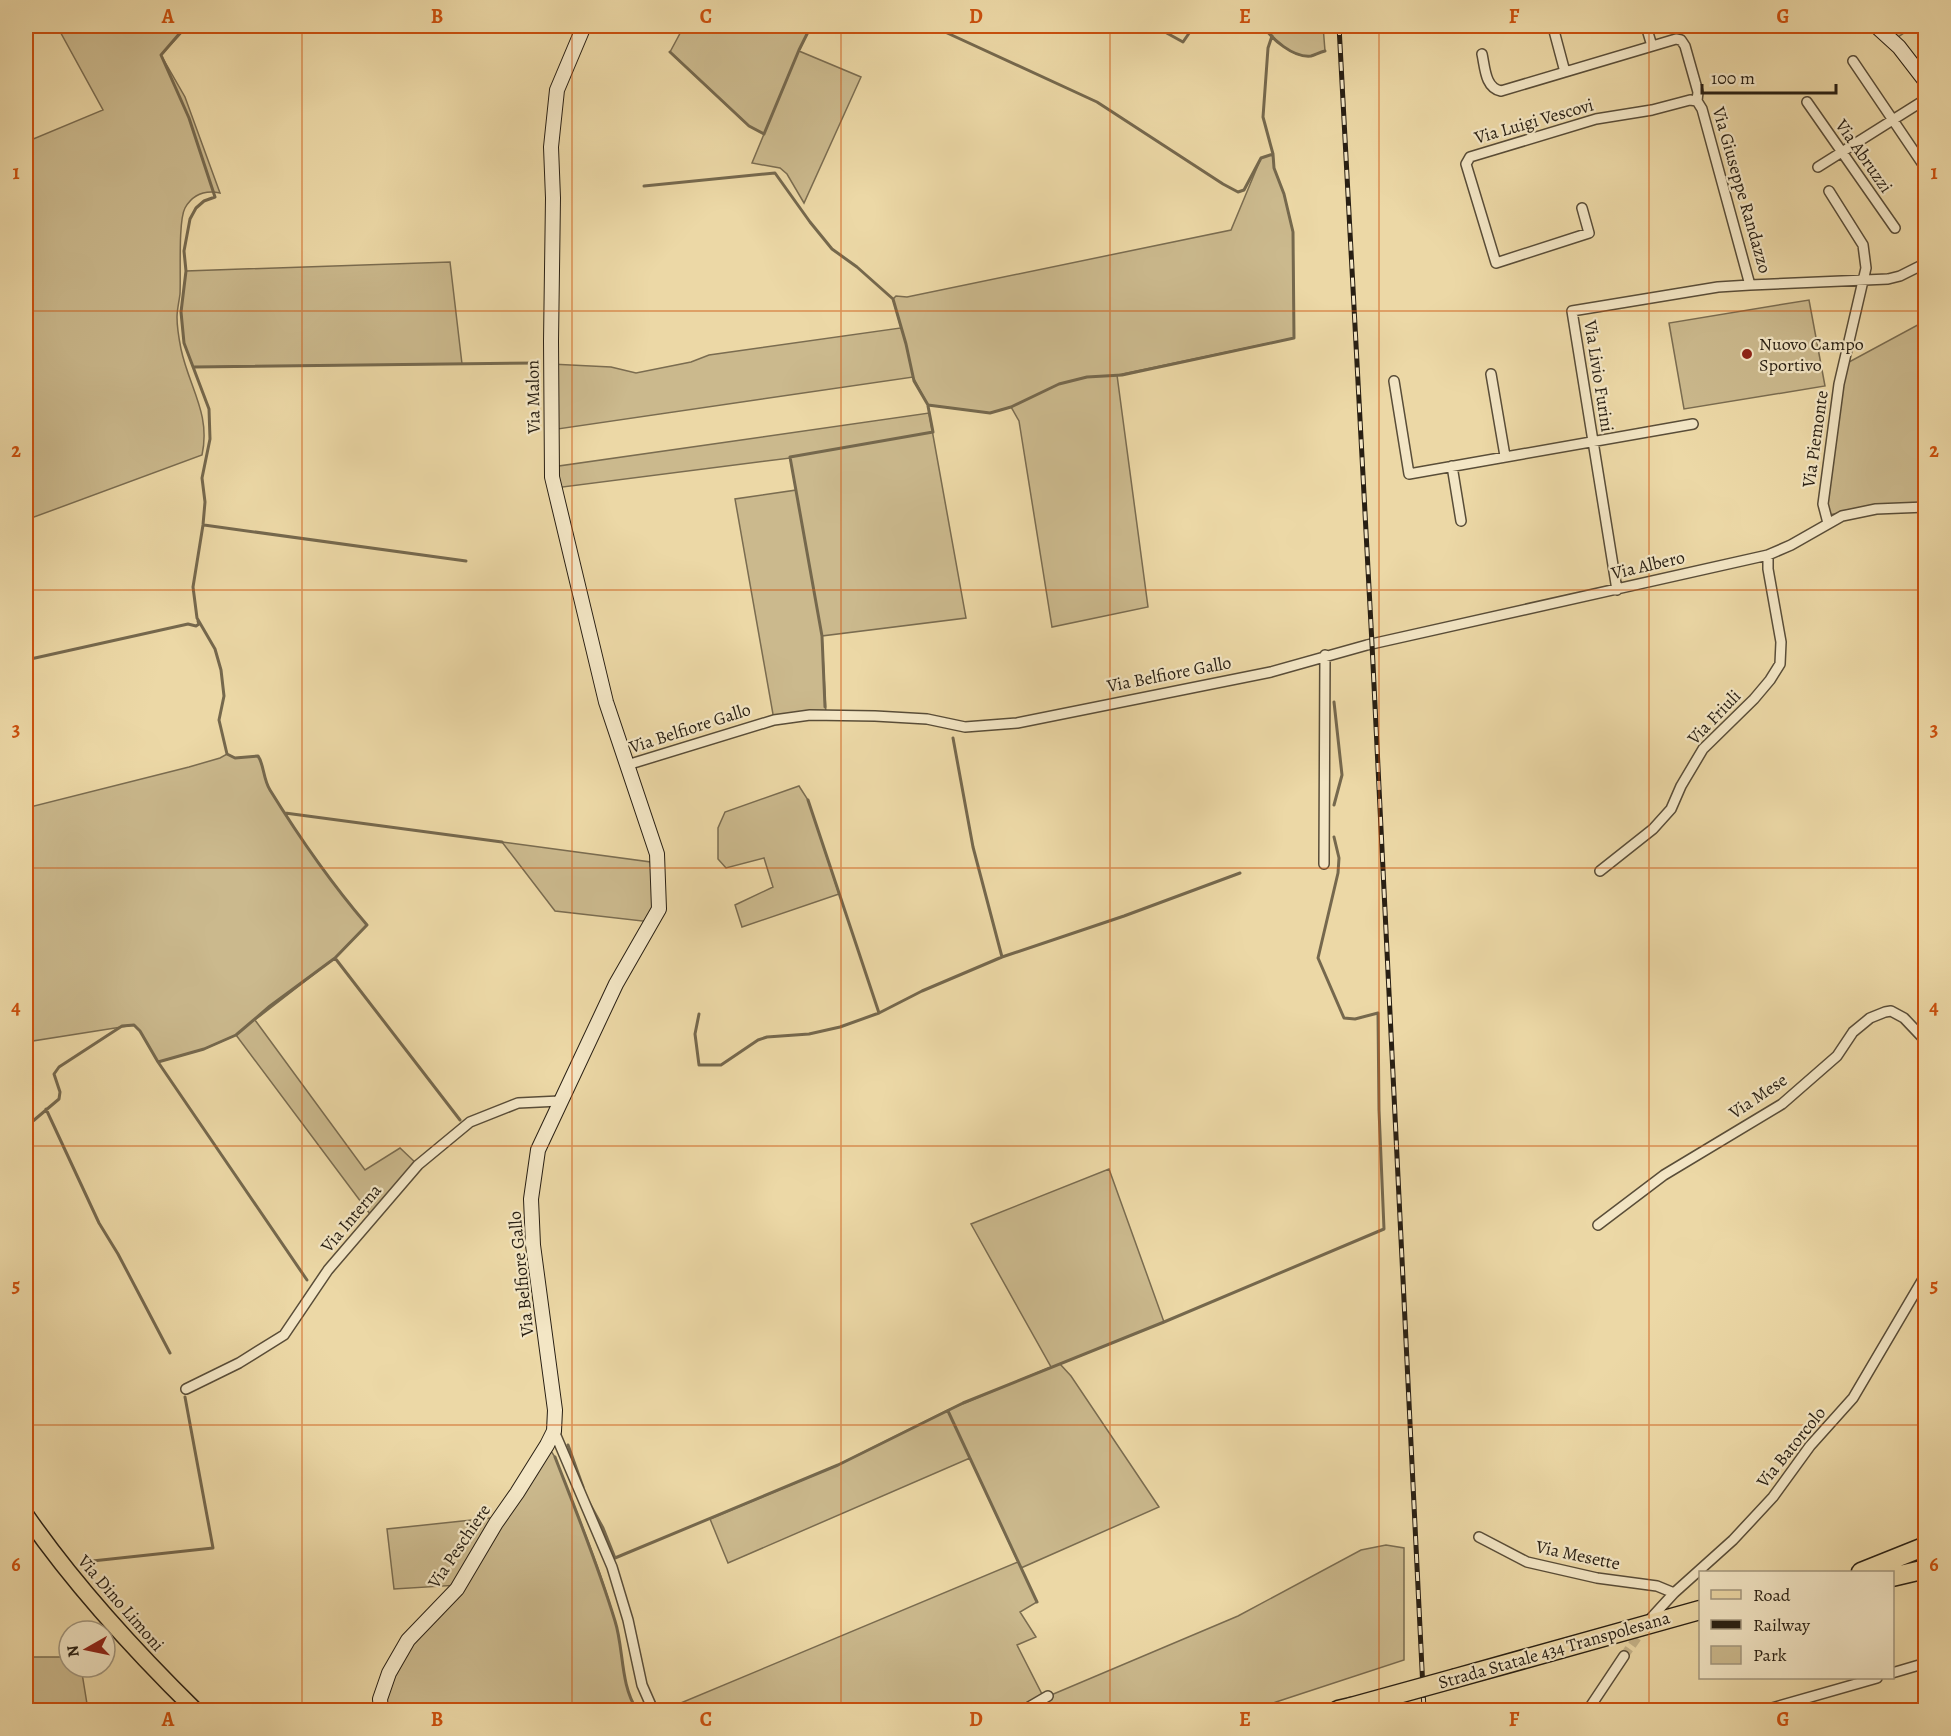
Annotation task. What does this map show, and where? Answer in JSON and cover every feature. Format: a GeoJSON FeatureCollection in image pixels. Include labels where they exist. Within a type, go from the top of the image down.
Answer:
{"type":"FeatureCollection","features":[{"type":"Feature","properties":{"kind":"highway"},"geometry":{"type":"LineString","coordinates":[[1864,1571],[1926,1546]]}},
{"type":"Feature","properties":{"kind":"highway"},"geometry":{"type":"LineString","coordinates":[[1870,1571],[1926,1556]]}},
{"type":"Feature","properties":{"kind":"highway"},"geometry":{"type":"LineString","coordinates":[[1894,1577],[1922,1572]]}},
{"type":"Feature","properties":{"kind":"highway","name":"Strada Statale 434 Transpolesana"},"geometry":{"type":"LineString","coordinates":[[1373,1710],[1457,1682],[1699,1611]]}},
{"type":"Feature","properties":{"kind":"highway","name":"Strada Statale 434 Transpolesana"},"geometry":{"type":"LineString","coordinates":[[1345,1709],[1699,1622]]}},
{"type":"Feature","properties":{"kind":"main road","name":"Via Dino Limoni"},"geometry":{"type":"LineString","coordinates":[[26,1515],[42,1539],[94,1604],[151,1667],[195,1710]]}},
{"type":"Feature","properties":{"kind":"street","name":"Via Malon"},"geometry":{"type":"LineString","coordinates":[[584,26],[557,90],[551,147],[554,198],[551,341],[552,477],[605,698],[627,765]]}},
{"type":"Feature","properties":{"kind":"street"},"geometry":{"type":"LineString","coordinates":[[1482,54],[1489,83],[1497,91],[1501,91],[1652,46],[1646,26]]}},
{"type":"Feature","properties":{"kind":"street"},"geometry":{"type":"LineString","coordinates":[[1876,26],[1899,47],[1926,82]]}},
{"type":"Feature","properties":{"kind":"street"},"geometry":{"type":"LineString","coordinates":[[1553,27],[1565,72]]}},
{"type":"Feature","properties":{"kind":"street","name":"Via Giuseppe Randazzo"},"geometry":{"type":"LineString","coordinates":[[1652,46],[1676,39],[1684,43],[1698,92],[1697,101],[1702,109],[1750,285],[1864,281],[1900,276],[1926,263]]}},
{"type":"Feature","properties":{"kind":"street"},"geometry":{"type":"LineString","coordinates":[[1853,61],[1892,122],[1926,169]]}},
{"type":"Feature","properties":{"kind":"street"},"geometry":{"type":"LineString","coordinates":[[1818,167],[1926,99]]}},
{"type":"Feature","properties":{"kind":"street","name":"Via Luigi Vescovi"},"geometry":{"type":"LineString","coordinates":[[1582,208],[1589,233],[1496,263],[1466,160],[1596,119],[1652,110],[1690,100],[1697,101]]}},
{"type":"Feature","properties":{"kind":"street","name":"Via Abruzzi"},"geometry":{"type":"LineString","coordinates":[[1807,102],[1895,228]]}},
{"type":"Feature","properties":{"kind":"street","name":"Via Piemonte"},"geometry":{"type":"LineString","coordinates":[[1828,523],[1823,504],[1839,384],[1866,268],[1863,245],[1829,192]]}},
{"type":"Feature","properties":{"kind":"street","name":"Via Livio Furini"},"geometry":{"type":"LineString","coordinates":[[1617,590],[1572,311],[1718,286],[1750,285]]}},
{"type":"Feature","properties":{"kind":"street"},"geometry":{"type":"LineString","coordinates":[[1491,374],[1505,456]]}},
{"type":"Feature","properties":{"kind":"street"},"geometry":{"type":"LineString","coordinates":[[1394,381],[1409,474],[1693,424]]}},
{"type":"Feature","properties":{"kind":"street"},"geometry":{"type":"LineString","coordinates":[[1452,466],[1461,521]]}},
{"type":"Feature","properties":{"kind":"street","name":"Via Albero"},"geometry":{"type":"LineString","coordinates":[[1372,644],[1768,555],[1791,545],[1842,516],[1886,508],[1926,507]]}},
{"type":"Feature","properties":{"kind":"street","name":"Via Friuli"},"geometry":{"type":"LineString","coordinates":[[1600,871],[1653,830],[1671,810],[1702,749],[1754,699],[1780,664],[1781,642],[1768,569],[1768,555]]}},
{"type":"Feature","properties":{"kind":"street","name":"Via Belfiore Gallo"},"geometry":{"type":"LineString","coordinates":[[555,1410],[533,1245],[531,1199],[538,1150],[616,984],[659,909],[657,854],[627,765],[774,720],[826,714],[927,719],[965,727],[1017,723],[1271,672],[1372,644]]}},
{"type":"Feature","properties":{"kind":"street"},"geometry":{"type":"LineString","coordinates":[[1324,864],[1325,656]]}},
{"type":"Feature","properties":{"kind":"street","name":"Via Mese"},"geometry":{"type":"LineString","coordinates":[[1598,1224],[1664,1175],[1782,1104],[1837,1056],[1853,1032],[1870,1018],[1891,1011],[1904,1018],[1923,1038],[1926,1038]]}},
{"type":"Feature","properties":{"kind":"street","name":"Via Interna"},"geometry":{"type":"LineString","coordinates":[[186,1389],[239,1363],[284,1335],[328,1270],[418,1165],[470,1122],[518,1103],[560,1101]]}},
{"type":"Feature","properties":{"kind":"street","name":"Via Batorcolo"},"geometry":{"type":"LineString","coordinates":[[1652,1617],[1674,1593],[1733,1540],[1773,1497],[1810,1446],[1852,1398],[1926,1274]]}},
{"type":"Feature","properties":{"kind":"street","name":"Via Peschiere"},"geometry":{"type":"LineString","coordinates":[[555,1410],[554,1431],[612,1567],[628,1620],[642,1685],[653,1710]]}},
{"type":"Feature","properties":{"kind":"street","name":"Via Peschiere"},"geometry":{"type":"LineString","coordinates":[[381,1710],[380,1699],[389,1673],[408,1640],[457,1589],[554,1431]]}},
{"type":"Feature","properties":{"kind":"street","name":"Via Mesette"},"geometry":{"type":"LineString","coordinates":[[1479,1537],[1527,1562],[1598,1578],[1657,1586],[1674,1593]]}},
{"type":"Feature","properties":{"kind":"street"},"geometry":{"type":"LineString","coordinates":[[1588,1710],[1624,1656]]}},
{"type":"Feature","properties":{"kind":"street"},"geometry":{"type":"LineString","coordinates":[[1894,1673],[1926,1663]]}},
{"type":"Feature","properties":{"kind":"street"},"geometry":{"type":"LineString","coordinates":[[1764,1710],[1870,1679]]}},
{"type":"Feature","properties":{"kind":"street"},"geometry":{"type":"LineString","coordinates":[[1579,1710],[1602,1688]]}},
{"type":"Feature","properties":{"kind":"street"},"geometry":{"type":"LineString","coordinates":[[1024,1710],[1048,1696]]}},
{"type":"Feature","properties":{"kind":"green space"},"geometry":{"type":"Polygon","coordinates":[[[57,26],[188,26],[161,55],[185,97],[220,193],[204,193],[192,199],[185,208],[181,224],[177,325],[180,345],[204,426],[202,455],[26,520],[26,142],[103,110],[57,26]]]}},
{"type":"Feature","properties":{"kind":"green space"},"geometry":{"type":"Polygon","coordinates":[[[684,26],[789,26],[807,34],[799,51],[861,77],[804,203],[787,174],[780,168],[752,163],[764,134],[749,126],[670,52],[684,26]]]}},
{"type":"Feature","properties":{"kind":"green space"},"geometry":{"type":"Polygon","coordinates":[[[1264,26],[1323,26],[1325,51],[1311,56],[1297,54],[1278,42],[1264,26]]]}},
{"type":"Feature","properties":{"kind":"green space"},"geometry":{"type":"Polygon","coordinates":[[[1883,26],[1914,26],[1898,37],[1883,26]]]}},
{"type":"Feature","properties":{"kind":"green space"},"geometry":{"type":"Polygon","coordinates":[[[1273,154],[1274,168],[1284,194],[1293,232],[1294,338],[1117,375],[1148,607],[1052,627],[1019,421],[1011,407],[990,413],[928,405],[913,377],[551,430],[551,364],[611,367],[636,373],[691,362],[709,355],[901,328],[893,299],[896,296],[907,297],[1231,230],[1261,158],[1273,154]]]}},
{"type":"Feature","properties":{"kind":"green space"},"geometry":{"type":"Polygon","coordinates":[[[450,262],[462,364],[193,367],[184,343],[181,312],[186,271],[450,262]]]}},
{"type":"Feature","properties":{"kind":"green space","name":"Nuovo Campo Sportivo"},"geometry":{"type":"Polygon","coordinates":[[[1809,300],[1825,386],[1684,409],[1669,323],[1809,300]]]}},
{"type":"Feature","properties":{"kind":"green space"},"geometry":{"type":"Polygon","coordinates":[[[1925,321],[1925,394],[1920,397],[1926,421],[1925,503],[1872,506],[1829,515],[1826,502],[1841,392],[1849,362],[1925,321]]]}},
{"type":"Feature","properties":{"kind":"green space"},"geometry":{"type":"Polygon","coordinates":[[[929,413],[966,618],[822,636],[826,714],[774,720],[735,499],[796,490],[790,458],[555,488],[552,467],[929,413]]]}},
{"type":"Feature","properties":{"kind":"green space"},"geometry":{"type":"Polygon","coordinates":[[[227,754],[235,758],[258,756],[268,786],[281,808],[328,876],[367,925],[335,958],[255,1020],[365,1170],[400,1148],[418,1165],[373,1218],[236,1035],[204,1049],[158,1062],[134,1025],[26,1042],[26,808],[189,767],[227,754]]]}},
{"type":"Feature","properties":{"kind":"green space"},"geometry":{"type":"Polygon","coordinates":[[[799,786],[808,800],[839,894],[742,927],[735,905],[773,887],[764,858],[726,868],[718,859],[718,828],[725,812],[799,786]]]}},
{"type":"Feature","properties":{"kind":"green space"},"geometry":{"type":"Polygon","coordinates":[[[502,842],[658,863],[651,922],[555,911],[502,842]]]}},
{"type":"Feature","properties":{"kind":"green space"},"geometry":{"type":"Polygon","coordinates":[[[1109,1169],[1164,1322],[1060,1364],[1071,1376],[1159,1507],[1021,1568],[1037,1602],[1020,1612],[1036,1637],[1017,1645],[1044,1698],[1238,1616],[1361,1550],[1386,1545],[1404,1548],[1404,1660],[1256,1710],[664,1710],[1018,1562],[970,1458],[728,1563],[710,1519],[838,1465],[948,1410],[1051,1367],[971,1224],[1109,1169]]]}},
{"type":"Feature","properties":{"kind":"green space"},"geometry":{"type":"Polygon","coordinates":[[[547,1445],[555,1457],[602,1579],[618,1632],[625,1678],[637,1710],[381,1710],[389,1673],[458,1585],[394,1589],[387,1529],[500,1517],[547,1445]]]}},
{"type":"Feature","properties":{"kind":"green space"},"geometry":{"type":"Polygon","coordinates":[[[26,1657],[57,1657],[57,1679],[83,1679],[88,1710],[26,1710],[26,1657]]]}},
{"type":"Feature","properties":{"kind":"waterway"},"geometry":{"type":"LineString","coordinates":[[26,1130],[59,1099],[60,1092],[54,1074],[59,1067],[122,1026],[134,1025],[158,1062],[204,1049],[236,1035],[270,1006],[335,958],[367,925],[328,876],[281,808],[268,786],[258,756],[235,758],[227,754],[219,720],[224,696],[221,670],[215,649],[197,618],[193,587],[203,525],[205,502],[202,478],[210,439],[209,409],[184,343],[181,312],[186,271],[184,251],[190,219],[196,208],[204,201],[215,197],[189,118],[161,55],[186,26]]}},
{"type":"Feature","properties":{"kind":"waterway"},"geometry":{"type":"LineString","coordinates":[[670,52],[749,126],[764,134],[811,26]]}},
{"type":"Feature","properties":{"kind":"waterway"},"geometry":{"type":"LineString","coordinates":[[932,26],[1097,102],[1238,192],[1244,190],[1261,158],[1273,154],[1263,117],[1268,48],[1272,36]]}},
{"type":"Feature","properties":{"kind":"waterway"},"geometry":{"type":"LineString","coordinates":[[1154,26],[1183,42],[1194,26]]}},
{"type":"Feature","properties":{"kind":"waterway"},"geometry":{"type":"LineString","coordinates":[[1263,26],[1277,42],[1297,54],[1311,56],[1325,51]]}},
{"type":"Feature","properties":{"kind":"waterway"},"geometry":{"type":"LineString","coordinates":[[644,186],[775,173],[832,249],[857,267],[893,299],[914,381],[928,405],[990,413],[1011,407],[1059,384],[1087,377],[1122,375],[1294,338],[1293,232],[1284,194],[1274,168],[1273,154]]}},
{"type":"Feature","properties":{"kind":"waterway"},"geometry":{"type":"LineString","coordinates":[[194,367],[537,363]]}},
{"type":"Feature","properties":{"kind":"waterway"},"geometry":{"type":"LineString","coordinates":[[825,707],[822,636],[790,457],[933,432],[928,406]]}},
{"type":"Feature","properties":{"kind":"waterway"},"geometry":{"type":"LineString","coordinates":[[204,525],[466,561]]}},
{"type":"Feature","properties":{"kind":"waterway"},"geometry":{"type":"LineString","coordinates":[[26,660],[188,624],[196,626],[199,624],[198,621]]}},
{"type":"Feature","properties":{"kind":"waterway"},"geometry":{"type":"LineString","coordinates":[[1334,702],[1342,775],[1334,805]]}},
{"type":"Feature","properties":{"kind":"waterway"},"geometry":{"type":"LineString","coordinates":[[953,738],[973,847],[1002,957]]}},
{"type":"Feature","properties":{"kind":"waterway"},"geometry":{"type":"LineString","coordinates":[[808,800],[879,1013]]}},
{"type":"Feature","properties":{"kind":"waterway"},"geometry":{"type":"LineString","coordinates":[[285,813],[502,842]]}},
{"type":"Feature","properties":{"kind":"waterway"},"geometry":{"type":"LineString","coordinates":[[587,1499],[603,1528],[615,1558],[838,1465],[963,1403],[1164,1322],[1384,1229],[1378,1013],[1355,1019],[1344,1018],[1318,958],[1338,873],[1339,858],[1334,837]]}},
{"type":"Feature","properties":{"kind":"waterway"},"geometry":{"type":"LineString","coordinates":[[699,1014],[695,1034],[699,1065],[721,1065],[758,1040],[767,1037],[809,1034],[840,1027],[879,1013],[922,991],[1002,957],[1124,916],[1240,873]]}},
{"type":"Feature","properties":{"kind":"waterway"},"geometry":{"type":"LineString","coordinates":[[335,958],[460,1120]]}},
{"type":"Feature","properties":{"kind":"waterway"},"geometry":{"type":"LineString","coordinates":[[158,1062],[307,1280]]}},
{"type":"Feature","properties":{"kind":"waterway"},"geometry":{"type":"LineString","coordinates":[[46,1109],[99,1223],[118,1254],[170,1353]]}},
{"type":"Feature","properties":{"kind":"waterway"},"geometry":{"type":"LineString","coordinates":[[83,1562],[213,1548],[185,1397]]}},
{"type":"Feature","properties":{"kind":"waterway"},"geometry":{"type":"LineString","coordinates":[[948,1411],[1037,1602]]}},
{"type":"Feature","properties":{"kind":"waterway"},"geometry":{"type":"LineString","coordinates":[[568,1445],[583,1487]]}},
{"type":"Feature","properties":{"kind":"waterway"},"geometry":{"type":"LineString","coordinates":[[555,1457],[608,1600],[618,1632],[625,1678],[637,1710]]}},
{"type":"Feature","properties":{"kind":"waterway"},"geometry":{"type":"LineString","coordinates":[[620,1710],[632,1704]]}},
{"type":"Feature","properties":{"kind":"tunnel"},"geometry":{"type":"LineString","coordinates":[[1624,1656],[1644,1628]]}},
{"type":"Feature","properties":{"kind":"railway"},"geometry":{"type":"LineString","coordinates":[[1339,26],[1372,644],[1424,1710]]}},
{"type":"Feature","properties":{"kind":"place","name":"Nuovo Campo Sportivo"},"geometry":{"type":"Point","coordinates":[1747,354]}}]}
